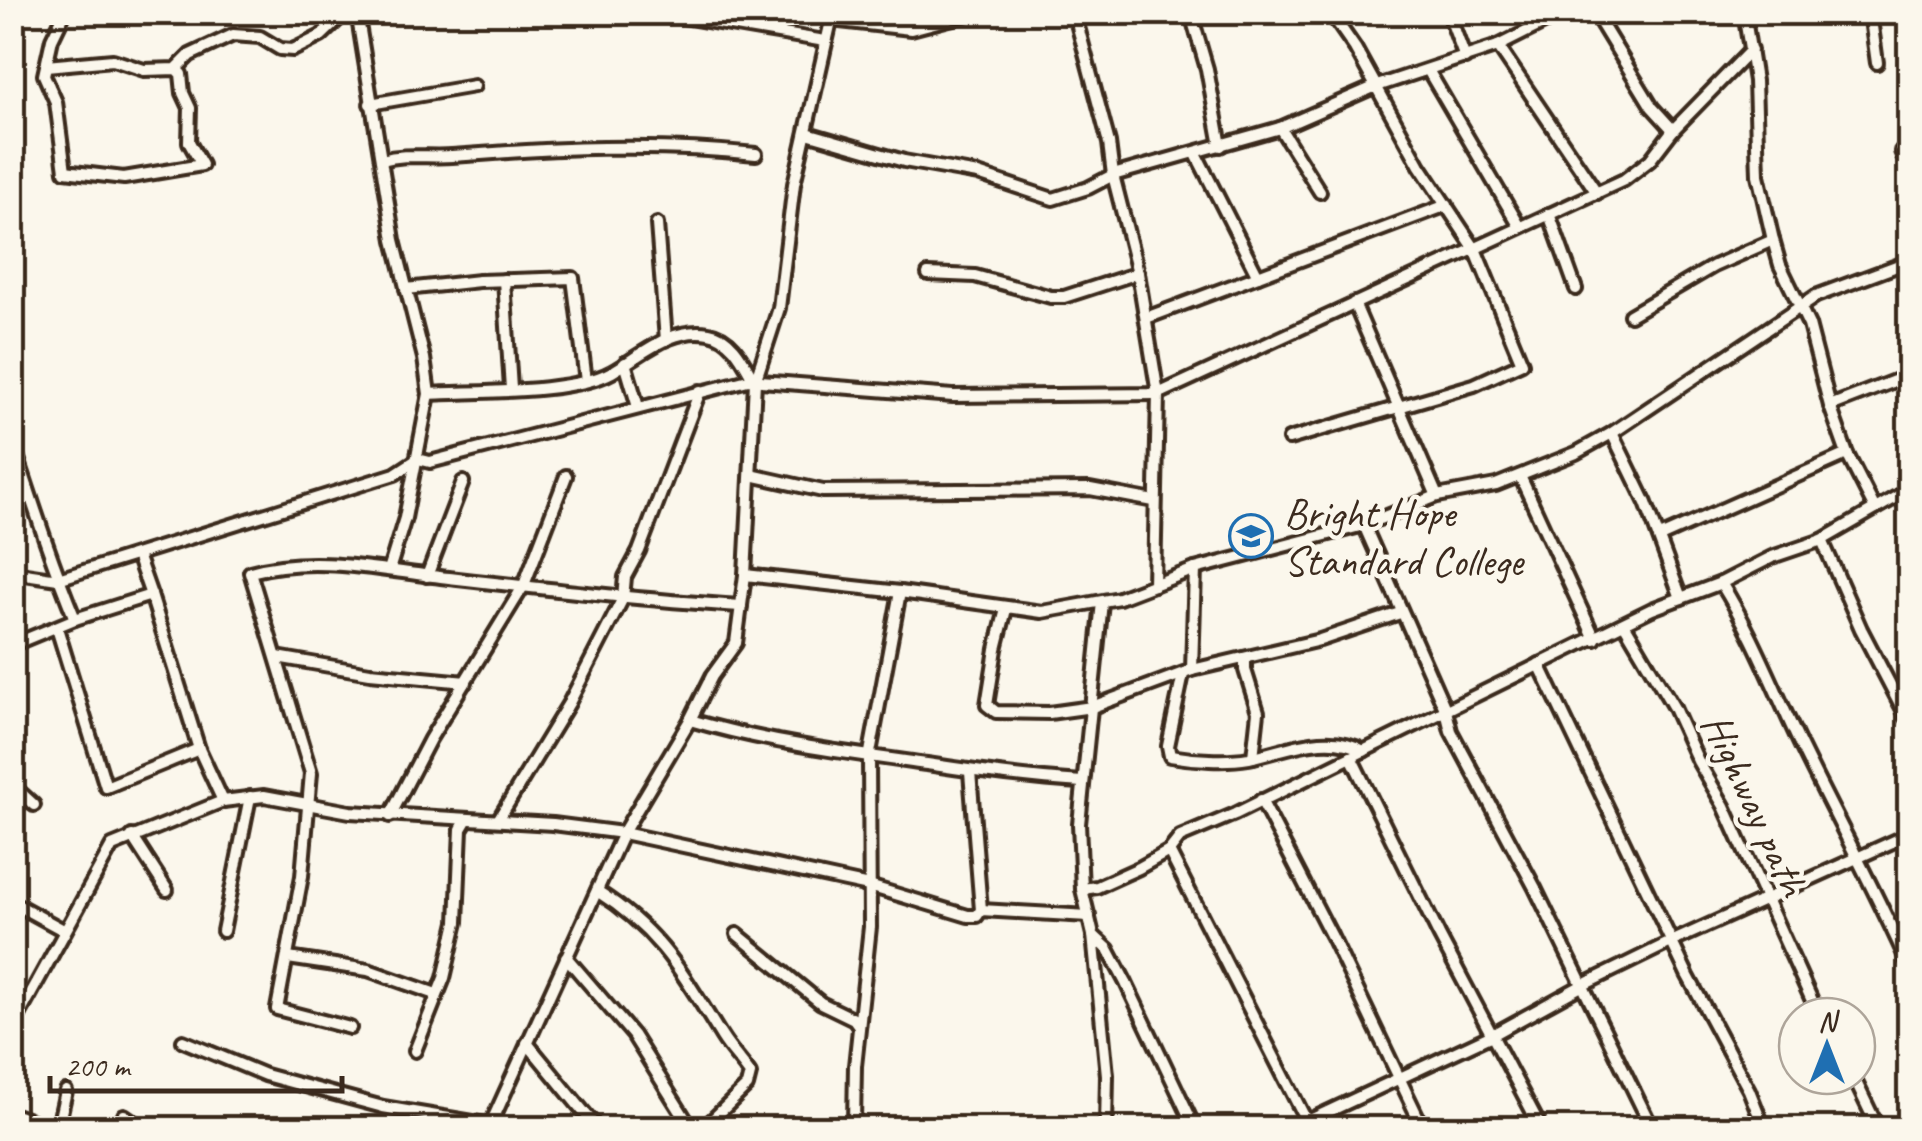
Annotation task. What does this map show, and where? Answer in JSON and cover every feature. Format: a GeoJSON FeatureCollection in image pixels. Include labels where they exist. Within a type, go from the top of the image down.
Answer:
{"type":"FeatureCollection","features":[{"type":"Feature","properties":{"kind":"street"},"geometry":{"type":"LineString","coordinates":[[65,12],[52,39],[50,62],[44,75],[56,102],[66,171],[124,178],[202,166],[190,142],[190,108],[181,74],[176,69]]}},
{"type":"Feature","properties":{"kind":"street"},"geometry":{"type":"LineString","coordinates":[[50,62],[121,60],[149,71],[176,69],[190,55],[234,35],[260,37],[280,49],[293,50],[321,36],[346,12]]}},
{"type":"Feature","properties":{"kind":"street"},"geometry":{"type":"LineString","coordinates":[[357,12],[394,240],[429,394],[418,458],[389,570]]}},
{"type":"Feature","properties":{"kind":"street"},"geometry":{"type":"LineString","coordinates":[[653,12],[825,42]]}},
{"type":"Feature","properties":{"kind":"street"},"geometry":{"type":"LineString","coordinates":[[183,1041],[282,1080],[382,1106],[490,1127],[623,833],[712,676],[733,650],[746,575],[755,382],[779,308],[794,184],[832,16],[911,29],[976,12]]}},
{"type":"Feature","properties":{"kind":"street"},"geometry":{"type":"LineString","coordinates":[[1074,12],[1109,142],[1113,176],[1138,273],[1158,394],[1154,585]]}},
{"type":"Feature","properties":{"kind":"street"},"geometry":{"type":"LineString","coordinates":[[1199,12],[1193,21],[1207,69],[1221,146]]}},
{"type":"Feature","properties":{"kind":"street"},"geometry":{"type":"LineString","coordinates":[[1289,439],[1474,385],[1522,363],[1475,250],[1420,166],[1356,48],[1330,12]]}},
{"type":"Feature","properties":{"kind":"street"},"geometry":{"type":"LineString","coordinates":[[1448,12],[1464,58]]}},
{"type":"Feature","properties":{"kind":"street"},"geometry":{"type":"LineString","coordinates":[[1594,12],[1652,107],[1673,130]]}},
{"type":"Feature","properties":{"kind":"street"},"geometry":{"type":"LineString","coordinates":[[1744,12],[1752,50],[1758,175],[1772,240],[1818,351],[1830,406],[1847,454],[1875,509]]}},
{"type":"Feature","properties":{"kind":"street"},"geometry":{"type":"LineString","coordinates":[[1870,12],[1878,63]]}},
{"type":"Feature","properties":{"kind":"street"},"geometry":{"type":"LineString","coordinates":[[807,133],[904,161],[978,174],[1053,199],[1113,176],[1280,128],[1374,87],[1498,46],[1560,14]]}},
{"type":"Feature","properties":{"kind":"street"},"geometry":{"type":"LineString","coordinates":[[1498,46],[1598,192]]}},
{"type":"Feature","properties":{"kind":"street"},"geometry":{"type":"LineString","coordinates":[[418,458],[430,462],[740,381],[953,396],[1158,394],[1637,172],[1752,50]]}},
{"type":"Feature","properties":{"kind":"street"},"geometry":{"type":"LineString","coordinates":[[1428,70],[1520,227]]}},
{"type":"Feature","properties":{"kind":"street"},"geometry":{"type":"LineString","coordinates":[[370,104],[474,86]]}},
{"type":"Feature","properties":{"kind":"street"},"geometry":{"type":"LineString","coordinates":[[1280,128],[1320,192]]}},
{"type":"Feature","properties":{"kind":"street"},"geometry":{"type":"LineString","coordinates":[[382,160],[626,146],[756,154]]}},
{"type":"Feature","properties":{"kind":"street"},"geometry":{"type":"LineString","coordinates":[[1902,151],[1910,173]]}},
{"type":"Feature","properties":{"kind":"street"},"geometry":{"type":"LineString","coordinates":[[1196,154],[1258,276]]}},
{"type":"Feature","properties":{"kind":"street"},"geometry":{"type":"LineString","coordinates":[[1146,318],[1447,205]]}},
{"type":"Feature","properties":{"kind":"street"},"geometry":{"type":"LineString","coordinates":[[1549,214],[1576,289]]}},
{"type":"Feature","properties":{"kind":"street"},"geometry":{"type":"LineString","coordinates":[[656,224],[666,340]]}},
{"type":"Feature","properties":{"kind":"street"},"geometry":{"type":"LineString","coordinates":[[1630,316],[1714,266],[1772,240]]}},
{"type":"Feature","properties":{"kind":"street"},"geometry":{"type":"LineString","coordinates":[[746,575],[900,592],[1006,610],[1042,612],[1102,602],[1195,569],[1364,525],[1437,496],[1496,485],[1576,453],[1816,296],[1910,261]]}},
{"type":"Feature","properties":{"kind":"street"},"geometry":{"type":"LineString","coordinates":[[928,274],[975,276],[1052,298],[1138,273]]}},
{"type":"Feature","properties":{"kind":"street"},"geometry":{"type":"LineString","coordinates":[[406,289],[572,278],[586,380]]}},
{"type":"Feature","properties":{"kind":"street"},"geometry":{"type":"LineString","coordinates":[[504,280],[511,389]]}},
{"type":"Feature","properties":{"kind":"street"},"geometry":{"type":"LineString","coordinates":[[1354,303],[1437,496]]}},
{"type":"Feature","properties":{"kind":"street"},"geometry":{"type":"LineString","coordinates":[[429,394],[586,380],[610,374],[666,340],[686,333],[720,335],[740,355],[755,382]]}},
{"type":"Feature","properties":{"kind":"street"},"geometry":{"type":"LineString","coordinates":[[625,363],[638,407]]}},
{"type":"Feature","properties":{"kind":"street"},"geometry":{"type":"LineString","coordinates":[[1830,406],[1910,375]]}},
{"type":"Feature","properties":{"kind":"street"},"geometry":{"type":"LineString","coordinates":[[498,820],[569,704],[623,598],[626,577],[700,391]]}},
{"type":"Feature","properties":{"kind":"street"},"geometry":{"type":"LineString","coordinates":[[1612,433],[1660,538],[1681,598]]}},
{"type":"Feature","properties":{"kind":"street"},"geometry":{"type":"LineString","coordinates":[[12,440],[17,468],[75,620]]}},
{"type":"Feature","properties":{"kind":"street"},"geometry":{"type":"LineString","coordinates":[[1660,538],[1847,454]]}},
{"type":"Feature","properties":{"kind":"street"},"geometry":{"type":"LineString","coordinates":[[12,572],[58,579],[395,474],[418,458]]}},
{"type":"Feature","properties":{"kind":"street"},"geometry":{"type":"LineString","coordinates":[[751,475],[824,491],[1090,490],[1154,501]]}},
{"type":"Feature","properties":{"kind":"street"},"geometry":{"type":"LineString","coordinates":[[390,816],[430,739],[524,585],[566,476]]}},
{"type":"Feature","properties":{"kind":"street"},"geometry":{"type":"LineString","coordinates":[[1520,476],[1595,639]]}},
{"type":"Feature","properties":{"kind":"street"},"geometry":{"type":"LineString","coordinates":[[427,576],[463,482]]}},
{"type":"Feature","properties":{"kind":"street"},"geometry":{"type":"LineString","coordinates":[[1082,889],[1118,878],[1169,851],[1180,837],[1539,664],[1772,557],[1822,540],[1906,492],[1910,507]]}},
{"type":"Feature","properties":{"kind":"street"},"geometry":{"type":"LineString","coordinates":[[1364,525],[1446,711],[1451,731],[1535,888],[1652,1128]]}},
{"type":"Feature","properties":{"kind":"street"},"geometry":{"type":"LineString","coordinates":[[1822,540],[1861,629],[1910,723]]}},
{"type":"Feature","properties":{"kind":"street"},"geometry":{"type":"LineString","coordinates":[[137,555],[199,749],[222,801]]}},
{"type":"Feature","properties":{"kind":"street"},"geometry":{"type":"LineString","coordinates":[[350,1028],[278,1009],[302,876],[311,772],[250,572],[283,563],[389,570],[623,598],[742,606]]}},
{"type":"Feature","properties":{"kind":"street"},"geometry":{"type":"LineString","coordinates":[[1195,569],[1187,672],[1168,746],[1170,756],[1253,757],[1332,741],[1349,742],[1364,751]]}},
{"type":"Feature","properties":{"kind":"street"},"geometry":{"type":"LineString","coordinates":[[1722,583],[1762,653],[1789,721],[1886,912],[1910,968]]}},
{"type":"Feature","properties":{"kind":"street"},"geometry":{"type":"LineString","coordinates":[[854,1122],[858,1020],[870,928],[869,758],[900,592]]}},
{"type":"Feature","properties":{"kind":"street"},"geometry":{"type":"LineString","coordinates":[[12,645],[151,595]]}},
{"type":"Feature","properties":{"kind":"street"},"geometry":{"type":"LineString","coordinates":[[1102,602],[1079,824],[1082,889],[1093,935],[1107,1075],[1106,1128]]}},
{"type":"Feature","properties":{"kind":"street"},"geometry":{"type":"LineString","coordinates":[[1006,610],[987,705],[996,712],[1049,713],[1092,707],[1187,672],[1226,663],[1245,664],[1400,613]]}},
{"type":"Feature","properties":{"kind":"street","name":"Highway path"},"geometry":{"type":"LineString","coordinates":[[1624,625],[1674,708],[1724,806],[1811,996]]}},
{"type":"Feature","properties":{"kind":"street"},"geometry":{"type":"LineString","coordinates":[[57,628],[106,787],[199,749]]}},
{"type":"Feature","properties":{"kind":"street"},"geometry":{"type":"LineString","coordinates":[[277,658],[370,673],[466,682]]}},
{"type":"Feature","properties":{"kind":"street"},"geometry":{"type":"LineString","coordinates":[[1245,664],[1258,712],[1253,757]]}},
{"type":"Feature","properties":{"kind":"street"},"geometry":{"type":"LineString","coordinates":[[1539,664],[1764,1128]]}},
{"type":"Feature","properties":{"kind":"street"},"geometry":{"type":"LineString","coordinates":[[690,720],[740,735],[869,758],[1082,782]]}},
{"type":"Feature","properties":{"kind":"street"},"geometry":{"type":"LineString","coordinates":[[1351,757],[1541,1128]]}},
{"type":"Feature","properties":{"kind":"street"},"geometry":{"type":"LineString","coordinates":[[12,1028],[105,855],[118,842],[222,801],[264,796],[350,812],[461,822],[498,820],[623,833],[720,851],[978,916],[981,910],[970,772]]}},
{"type":"Feature","properties":{"kind":"street"},"geometry":{"type":"LineString","coordinates":[[12,785],[34,804]]}},
{"type":"Feature","properties":{"kind":"street"},"geometry":{"type":"LineString","coordinates":[[222,931],[250,797]]}},
{"type":"Feature","properties":{"kind":"street"},"geometry":{"type":"LineString","coordinates":[[1262,800],[1423,1128]]}},
{"type":"Feature","properties":{"kind":"street"},"geometry":{"type":"LineString","coordinates":[[414,1052],[444,978],[457,922],[461,822]]}},
{"type":"Feature","properties":{"kind":"street"},"geometry":{"type":"LineString","coordinates":[[1293,1128],[1308,1125],[1398,1078],[1492,1036],[1582,985],[1671,942],[1910,834]]}},
{"type":"Feature","properties":{"kind":"street"},"geometry":{"type":"LineString","coordinates":[[132,836],[167,890]]}},
{"type":"Feature","properties":{"kind":"street"},"geometry":{"type":"LineString","coordinates":[[1169,851],[1308,1125]]}},
{"type":"Feature","properties":{"kind":"street"},"geometry":{"type":"LineString","coordinates":[[597,891],[620,905],[673,957],[724,1040],[750,1074],[747,1086],[704,1128]]}},
{"type":"Feature","properties":{"kind":"street"},"geometry":{"type":"LineString","coordinates":[[12,902],[64,931]]}},
{"type":"Feature","properties":{"kind":"street"},"geometry":{"type":"LineString","coordinates":[[981,910],[1090,916]]}},
{"type":"Feature","properties":{"kind":"street"},"geometry":{"type":"LineString","coordinates":[[737,934],[821,1003],[858,1020]]}},
{"type":"Feature","properties":{"kind":"street"},"geometry":{"type":"LineString","coordinates":[[1093,935],[1108,948],[1195,1128]]}},
{"type":"Feature","properties":{"kind":"street"},"geometry":{"type":"LineString","coordinates":[[566,957],[633,1035],[691,1128]]}},
{"type":"Feature","properties":{"kind":"street"},"geometry":{"type":"LineString","coordinates":[[288,958],[368,970],[436,994]]}},
{"type":"Feature","properties":{"kind":"street"},"geometry":{"type":"LineString","coordinates":[[526,1043],[597,1128]]}},
{"type":"Feature","properties":{"kind":"street"},"geometry":{"type":"LineString","coordinates":[[12,1114],[48,1128],[60,1122],[66,1090]]}},
{"type":"Feature","properties":{"kind":"street"},"geometry":{"type":"LineString","coordinates":[[1863,1096],[1878,1128]]}},
{"type":"Feature","properties":{"kind":"street"},"geometry":{"type":"LineString","coordinates":[[124,1115],[143,1128]]}},
{"type":"Feature","properties":{"kind":"place","name":"Bright Hope Standard College"},"geometry":{"type":"Point","coordinates":[1251,536]}}]}
